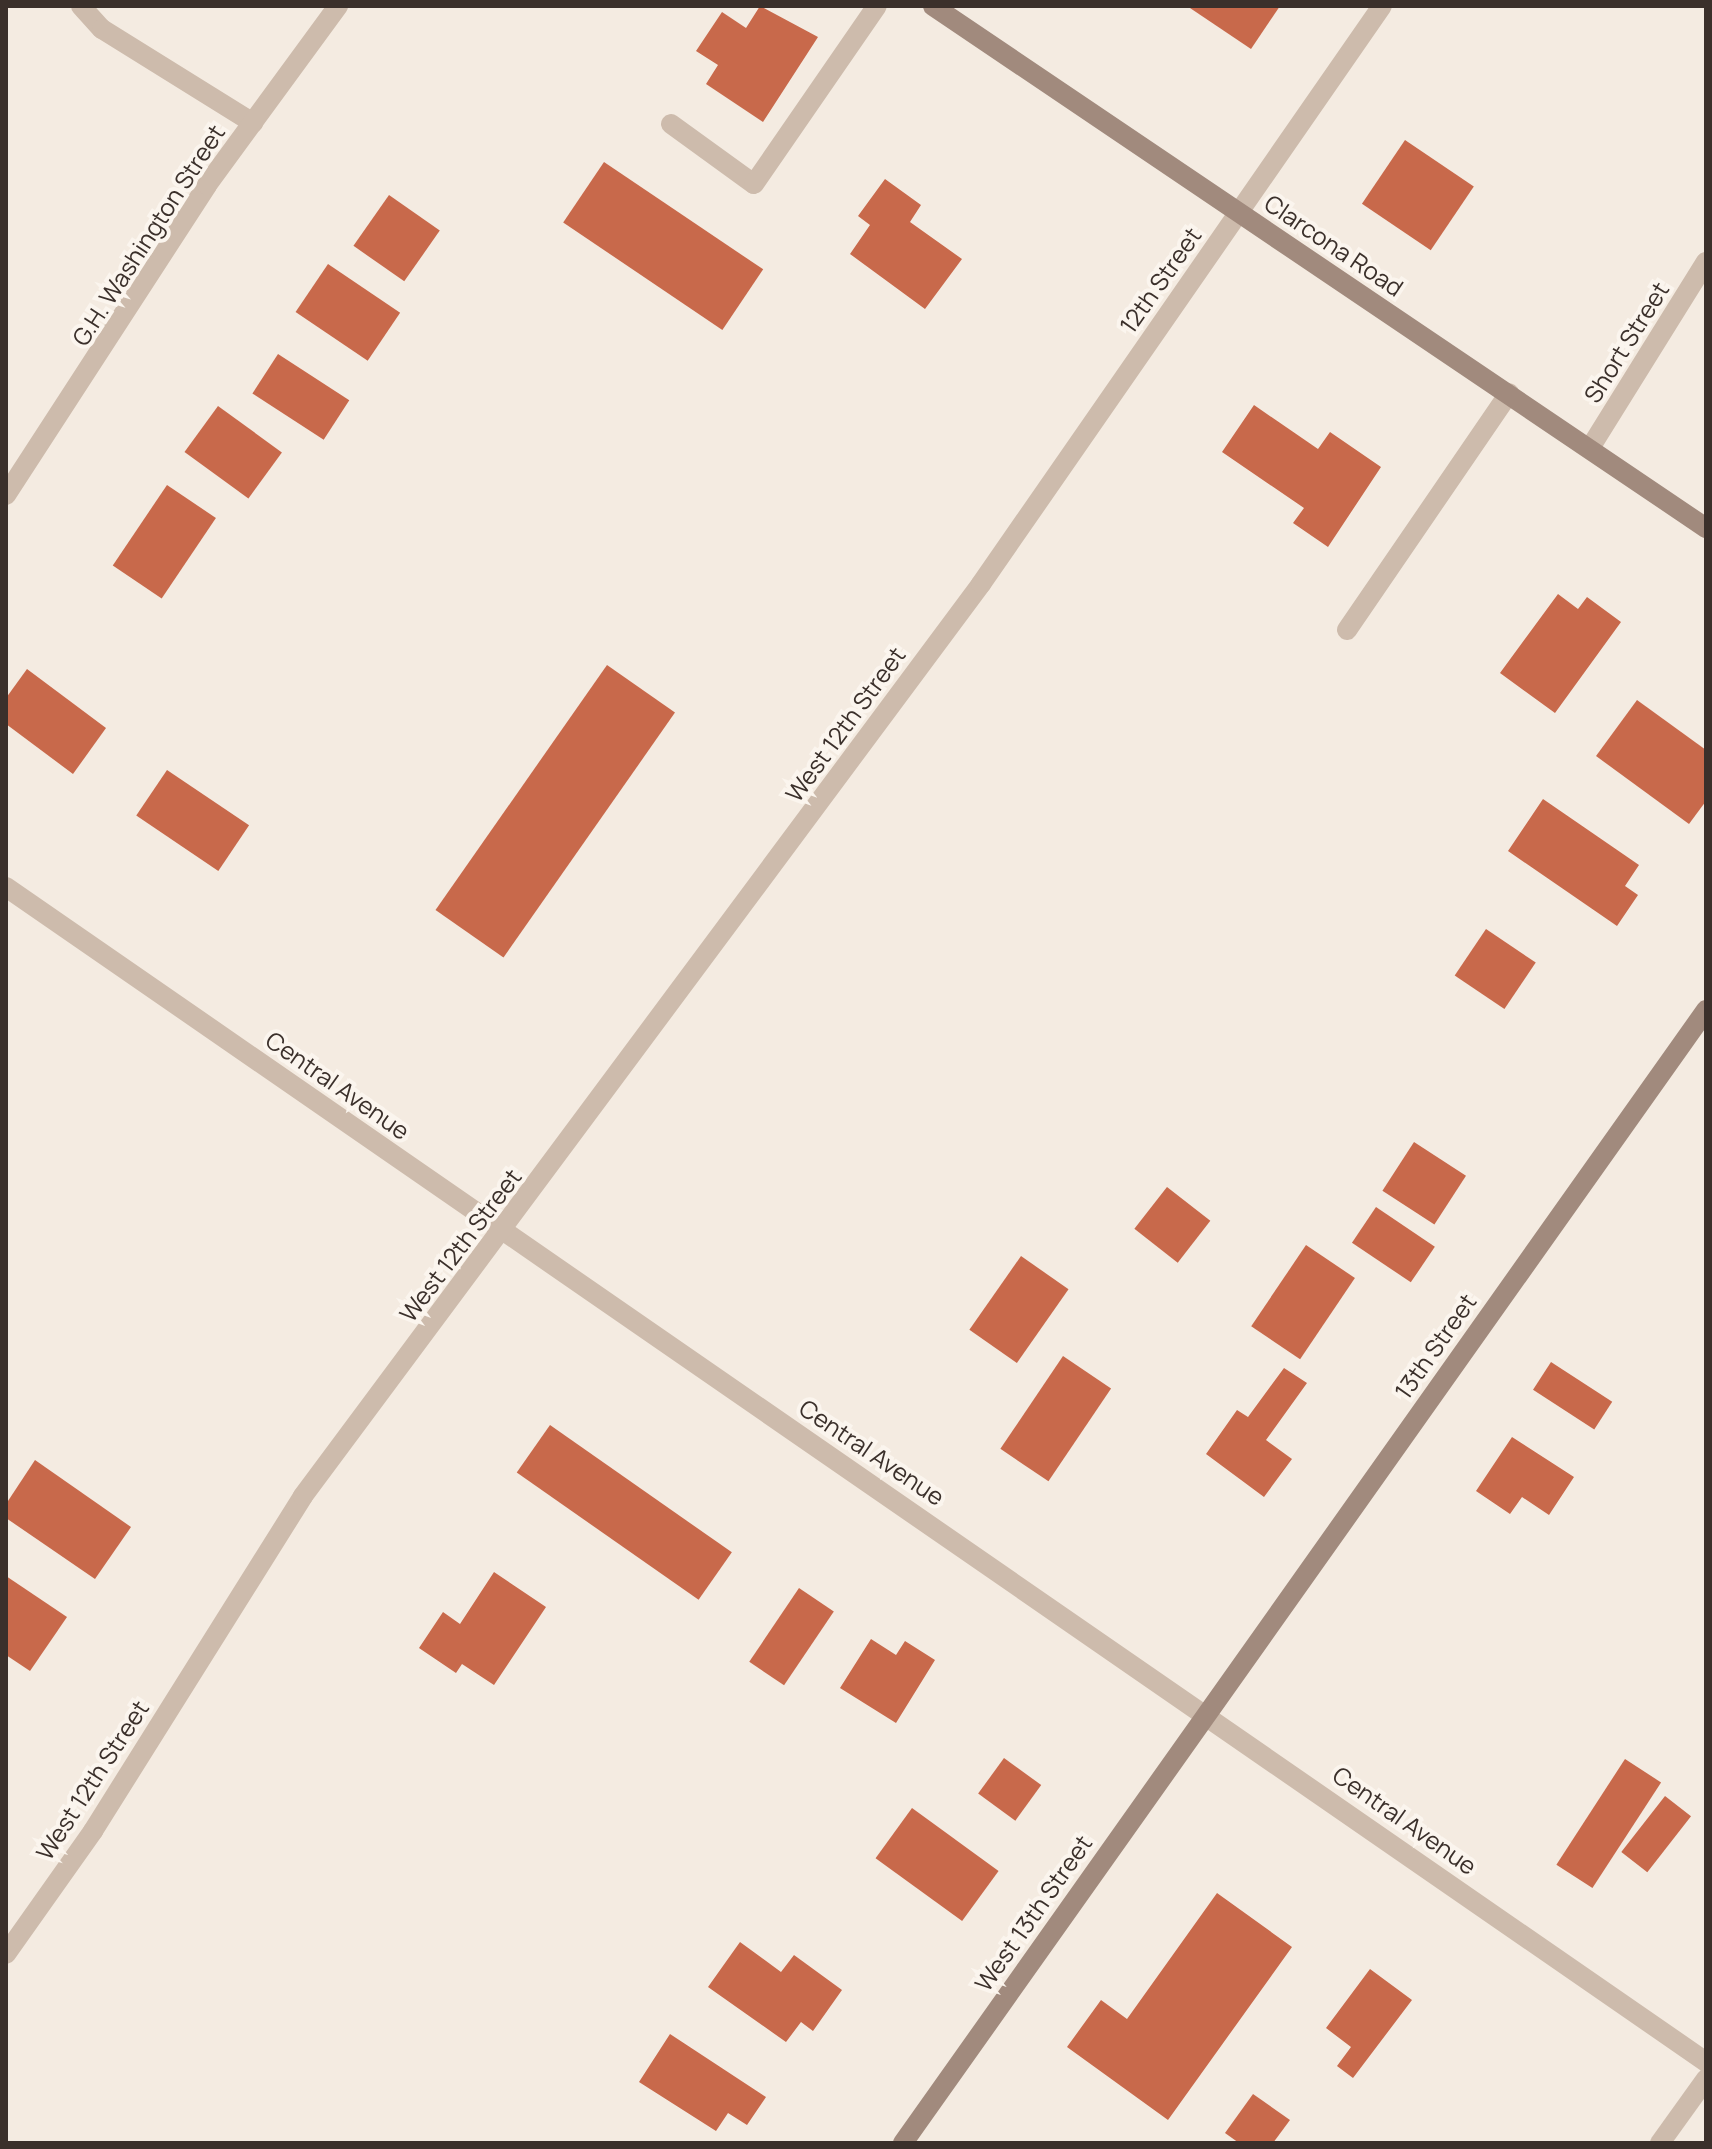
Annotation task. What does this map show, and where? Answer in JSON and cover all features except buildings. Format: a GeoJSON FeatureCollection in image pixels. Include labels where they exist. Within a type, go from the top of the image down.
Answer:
{"type":"FeatureCollection","features":[{"type":"Feature","properties":{"kind":"street"},"geometry":{"type":"LineString","coordinates":[[81,6],[102,29],[253,123]]}},
{"type":"Feature","properties":{"kind":"street","name":"G.H. Washington Street"},"geometry":{"type":"LineString","coordinates":[[6,495],[253,123],[338,6]]}},
{"type":"Feature","properties":{"kind":"street"},"geometry":{"type":"LineString","coordinates":[[671,124],[754,184],[877,6]]}},
{"type":"Feature","properties":{"kind":"street","name":"Clarcona Road"},"geometry":{"type":"LineString","coordinates":[[933,6],[1706,528]]}},
{"type":"Feature","properties":{"kind":"street","name":"12th Street"},"geometry":{"type":"LineString","coordinates":[[981,584],[1382,6]]}},
{"type":"Feature","properties":{"kind":"street","name":"Short Street"},"geometry":{"type":"LineString","coordinates":[[1590,448],[1706,262]]}},
{"type":"Feature","properties":{"kind":"street"},"geometry":{"type":"LineString","coordinates":[[1347,630],[1509,393]]}},
{"type":"Feature","properties":{"kind":"street","name":"West 12th Street"},"geometry":{"type":"LineString","coordinates":[[6,1954],[93,1831],[303,1496],[504,1230],[981,584]]}},
{"type":"Feature","properties":{"kind":"street","name":"Central Avenue"},"geometry":{"type":"LineString","coordinates":[[6,887],[1206,1713],[1706,2062]]}},
{"type":"Feature","properties":{"kind":"street","name":"13th Street"},"geometry":{"type":"LineString","coordinates":[[1206,1713],[1706,1010]]}},
{"type":"Feature","properties":{"kind":"street","name":"West 13th Street"},"geometry":{"type":"LineString","coordinates":[[903,2143],[1206,1713]]}},
{"type":"Feature","properties":{"kind":"street"},"geometry":{"type":"LineString","coordinates":[[1660,2143],[1706,2079]]}}]}
